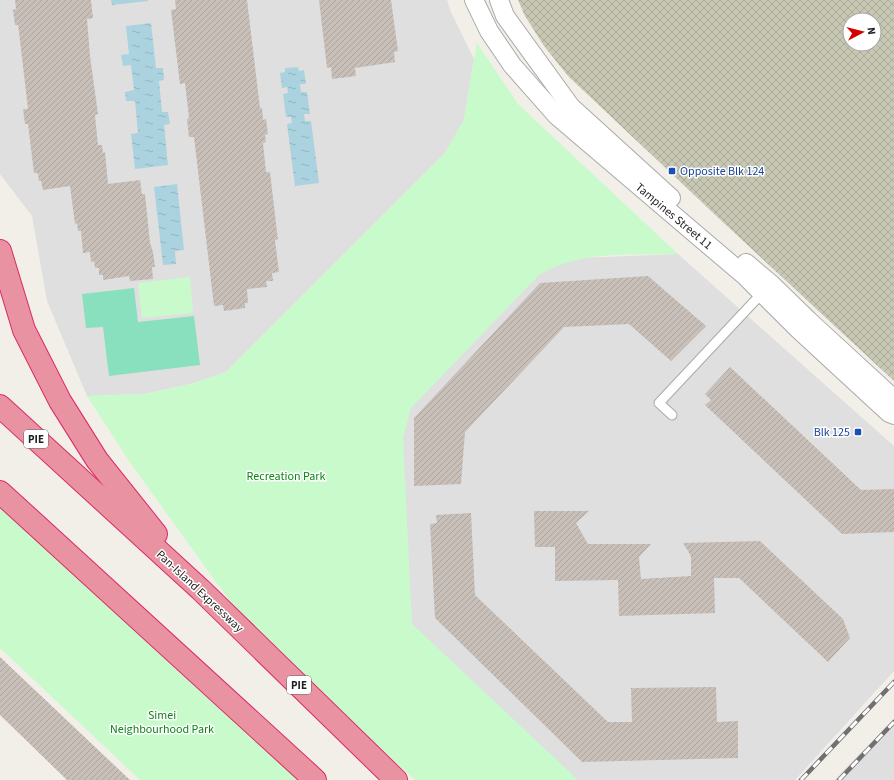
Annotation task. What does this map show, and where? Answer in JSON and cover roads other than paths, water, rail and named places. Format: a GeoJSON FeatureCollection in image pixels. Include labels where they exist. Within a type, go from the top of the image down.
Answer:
{"type":"FeatureCollection","features":[{"type":"Feature","properties":{"kind":"highway"},"geometry":{"type":"LineString","coordinates":[[0,250],[24,330],[60,401],[97,460],[201,590]]}},
{"type":"Feature","properties":{"kind":"highway","name":"Pan-Island Expressway"},"geometry":{"type":"LineString","coordinates":[[0,406],[201,590],[396,780]]}},
{"type":"Feature","properties":{"kind":"highway"},"geometry":{"type":"LineString","coordinates":[[0,492],[315,780]]}},
{"type":"Feature","properties":{"kind":"street","name":"Tampines Street 11"},"geometry":{"type":"LineString","coordinates":[[474,0],[489,31],[512,65],[557,116],[745,276],[767,289],[808,320],[894,399]]}},
{"type":"Feature","properties":{"kind":"street","name":"Tampines Street 11"},"geometry":{"type":"LineString","coordinates":[[499,0],[505,16],[571,107],[717,240],[767,289],[844,372],[889,413],[894,415]]}},
{"type":"Feature","properties":{"kind":"lane"},"geometry":{"type":"LineString","coordinates":[[672,415],[659,403],[767,289]]}},
{"type":"Feature","properties":{"kind":"water"},"geometry":{"type":"Polygon","coordinates":[[[111,0],[148,0],[148,1],[112,5],[111,0]]]}},
{"type":"Feature","properties":{"kind":"water"},"geometry":{"type":"Polygon","coordinates":[[[151,23],[156,68],[163,68],[164,80],[159,81],[162,112],[168,112],[170,124],[164,125],[168,165],[135,169],[131,134],[138,133],[135,101],[126,101],[125,92],[134,90],[131,65],[123,66],[121,55],[129,54],[126,26],[151,23]]]}},
{"type":"Feature","properties":{"kind":"water"},"geometry":{"type":"Polygon","coordinates":[[[298,67],[299,71],[304,70],[306,84],[300,84],[301,92],[307,92],[310,114],[304,114],[305,121],[311,121],[319,183],[295,186],[287,124],[292,123],[291,117],[286,117],[283,94],[288,93],[287,87],[282,88],[280,73],[285,72],[285,68],[298,67]]]}},
{"type":"Feature","properties":{"kind":"water"},"geometry":{"type":"Polygon","coordinates":[[[177,184],[184,250],[175,251],[176,264],[163,265],[154,187],[177,184]]]}},
{"type":"Feature","properties":{"kind":"railway"},"geometry":{"type":"LineString","coordinates":[[801,780],[894,682]]}},
{"type":"Feature","properties":{"kind":"railway"},"geometry":{"type":"LineString","coordinates":[[839,780],[894,722]]}},
{"type":"Feature","properties":{"kind":"place","name":"Opposite Blk 124"},"geometry":{"type":"Point","coordinates":[672,171]}},
{"type":"Feature","properties":{"kind":"place","name":"Blk 125"},"geometry":{"type":"Point","coordinates":[858,432]}},
{"type":"Feature","properties":{"kind":"park label","name":"Recreation Park"},"geometry":{"type":"Point","coordinates":[286,476]}},
{"type":"Feature","properties":{"kind":"park label","name":"Simei Neighbourhood Park"},"geometry":{"type":"Point","coordinates":[162,722]}}]}
